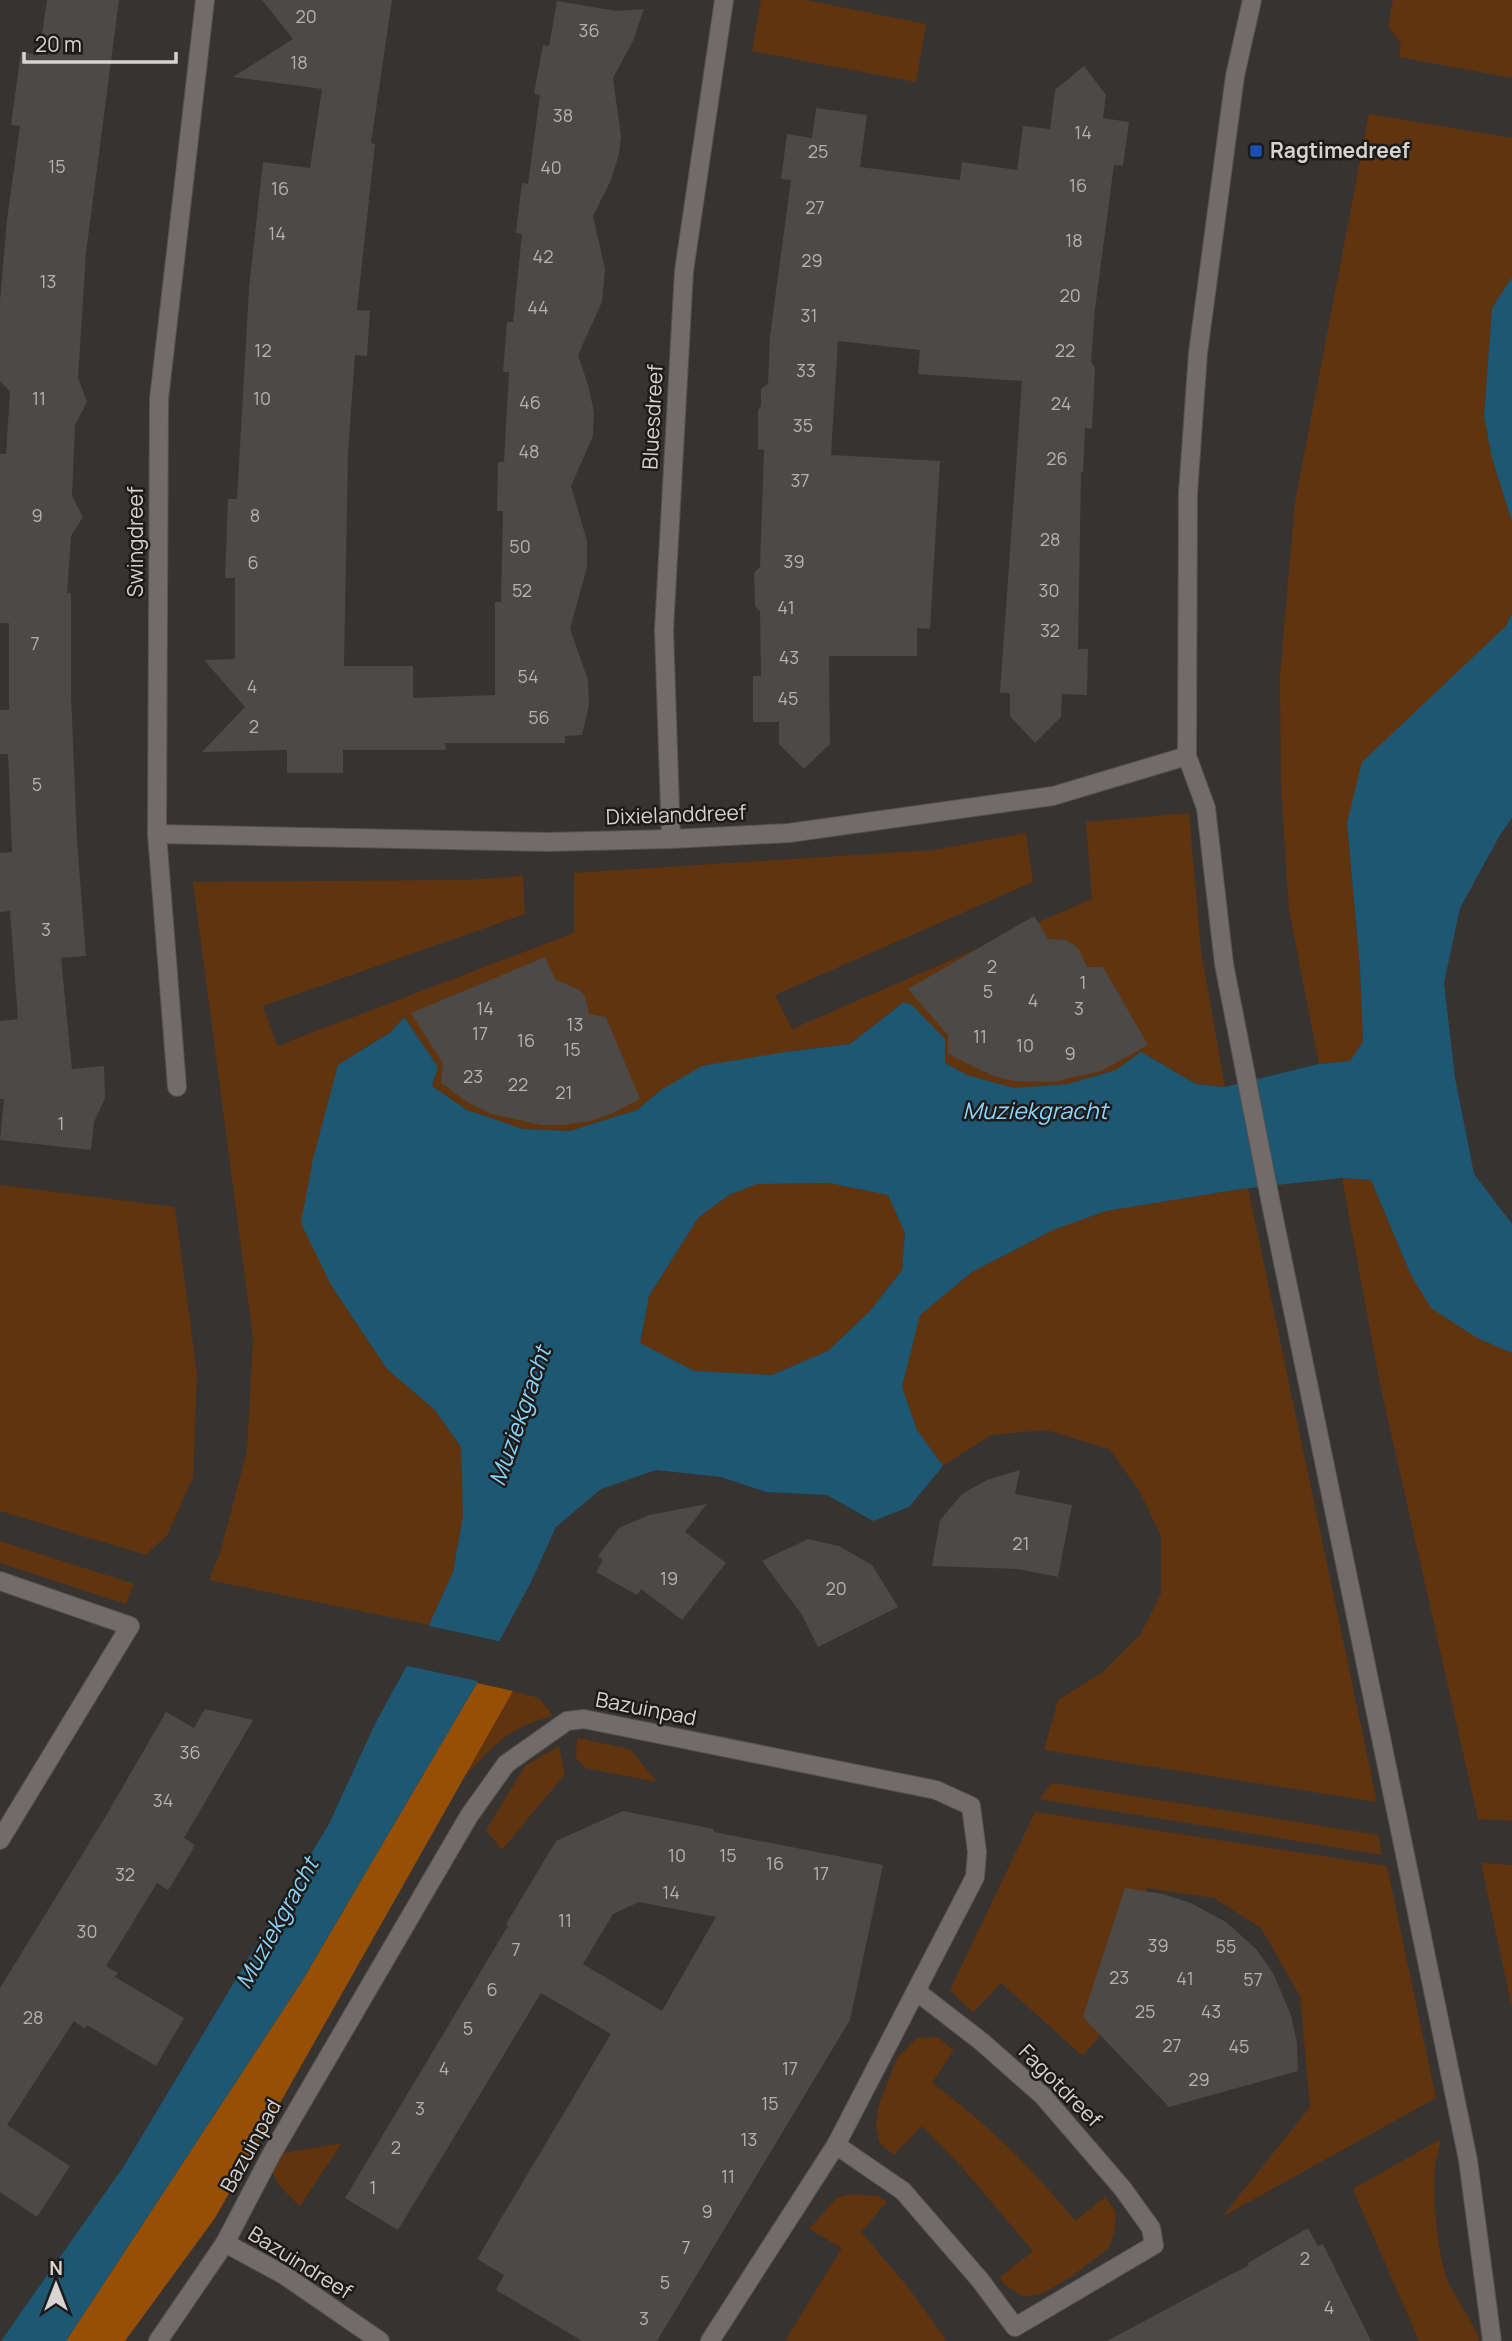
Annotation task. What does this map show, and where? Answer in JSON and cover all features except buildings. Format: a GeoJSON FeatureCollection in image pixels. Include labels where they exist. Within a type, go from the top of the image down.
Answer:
{"type":"FeatureCollection","features":[{"type":"Feature","properties":{"kind":"street","name":"Swingdreef"},"geometry":{"type":"LineString","coordinates":[[177,1087],[157,834],[159,399],[205,0]]}},
{"type":"Feature","properties":{"kind":"street","name":"Bluesdreef"},"geometry":{"type":"LineString","coordinates":[[671,839],[664,631],[684,271],[724,0]]}},
{"type":"Feature","properties":{"kind":"street"},"geometry":{"type":"LineString","coordinates":[[1252,0],[1235,76],[1198,353],[1188,494],[1187,756],[1206,808],[1224,964],[1468,2161],[1492,2341]]}},
{"type":"Feature","properties":{"kind":"street","name":"Dixielanddreef"},"geometry":{"type":"LineString","coordinates":[[157,834],[548,842],[789,833],[1054,796],[1187,756]]}},
{"type":"Feature","properties":{"kind":"street"},"geometry":{"type":"LineString","coordinates":[[0,1581],[130,1626],[0,1840]]}},
{"type":"Feature","properties":{"kind":"street","name":"Bazuinpad"},"geometry":{"type":"LineString","coordinates":[[225,2243],[278,2143],[469,1816],[506,1764],[567,1721],[584,1719],[936,1790],[971,1806],[977,1852],[975,1877],[916,1991]]}},
{"type":"Feature","properties":{"kind":"street"},"geometry":{"type":"LineString","coordinates":[[710,2341],[836,2145],[916,1991]]}},
{"type":"Feature","properties":{"kind":"street","name":"Fagotdreef"},"geometry":{"type":"LineString","coordinates":[[836,2145],[903,2191],[980,2280],[1019,2334],[1154,2245],[1151,2228],[1089,2148],[1043,2096],[982,2042],[916,1991]]}},
{"type":"Feature","properties":{"kind":"street","name":"Bazuindreef"},"geometry":{"type":"LineString","coordinates":[[158,2341],[225,2243],[284,2275],[380,2341]]}},
{"type":"Feature","properties":{"kind":"shaded area"},"geometry":{"type":"Polygon","coordinates":[[[761,0],[806,0],[926,24],[916,82],[752,51],[761,0]]]}},
{"type":"Feature","properties":{"kind":"shaded area"},"geometry":{"type":"Polygon","coordinates":[[[1393,0],[1512,0],[1512,78],[1399,57],[1401,44],[1388,26],[1393,0]]]}},
{"type":"Feature","properties":{"kind":"shaded area"},"geometry":{"type":"Polygon","coordinates":[[[1369,114],[1512,138],[1512,277],[1492,308],[1484,416],[1492,458],[1512,522],[1512,613],[1506,626],[1347,823],[1360,968],[1363,1042],[1350,1061],[1319,1064],[1289,910],[1281,788],[1280,676],[1295,502],[1369,114]]]}},
{"type":"Feature","properties":{"kind":"shaded area"},"geometry":{"type":"Polygon","coordinates":[[[1189,813],[1201,951],[1225,1087],[1196,1084],[1141,1052],[1116,1070],[1068,1084],[1014,1088],[967,1075],[945,1063],[904,1002],[850,1044],[785,1052],[661,1090],[637,1110],[570,1131],[523,1129],[467,1110],[432,1086],[438,1067],[404,1017],[391,1032],[338,1065],[331,1285],[387,1369],[435,1410],[461,1447],[463,1516],[453,1572],[429,1625],[209,1580],[220,1553],[247,1451],[253,1338],[193,882],[467,880],[523,876],[525,914],[263,1006],[277,1046],[574,933],[574,873],[934,850],[1026,833],[1033,882],[775,995],[792,1029],[1092,899],[1086,822],[1189,813]]]}},
{"type":"Feature","properties":{"kind":"shaded area"},"geometry":{"type":"Polygon","coordinates":[[[1342,1178],[1371,1180],[1411,1275],[1477,1338],[1512,1353],[1512,1821],[1478,1819],[1380,1384],[1342,1178]]]}},
{"type":"Feature","properties":{"kind":"shaded area"},"geometry":{"type":"Polygon","coordinates":[[[829,1183],[888,1195],[905,1233],[902,1270],[870,1311],[828,1351],[772,1375],[694,1371],[640,1344],[649,1296],[698,1218],[729,1195],[757,1184],[829,1183]]]}},
{"type":"Feature","properties":{"kind":"shaded area"},"geometry":{"type":"Polygon","coordinates":[[[0,1185],[175,1207],[197,1375],[193,1477],[168,1534],[146,1555],[0,1511],[0,1185]]]}},
{"type":"Feature","properties":{"kind":"shaded area"},"geometry":{"type":"Polygon","coordinates":[[[1248,1188],[1377,1802],[1044,1750],[1058,1700],[1103,1672],[1140,1635],[1161,1594],[1161,1536],[1139,1490],[1109,1449],[1046,1430],[991,1435],[943,1466],[917,1430],[902,1387],[919,1315],[972,1272],[1053,1230],[1106,1211],[1248,1188]]]}},
{"type":"Feature","properties":{"kind":"shaded area"},"geometry":{"type":"Polygon","coordinates":[[[0,1541],[134,1584],[126,1604],[0,1563],[0,1541]]]}},
{"type":"Feature","properties":{"kind":"shaded area"},"geometry":{"type":"Polygon","coordinates":[[[477,1683],[513,1691],[215,2218],[125,2341],[66,2341],[302,1981],[477,1683]]]}},
{"type":"Feature","properties":{"kind":"shaded area"},"geometry":{"type":"Polygon","coordinates":[[[513,1691],[539,1698],[553,1716],[513,1732],[494,1746],[464,1777],[513,1691]]]}},
{"type":"Feature","properties":{"kind":"shaded area"},"geometry":{"type":"Polygon","coordinates":[[[577,1738],[630,1749],[657,1782],[585,1768],[576,1758],[577,1738]]]}},
{"type":"Feature","properties":{"kind":"shaded area"},"geometry":{"type":"Polygon","coordinates":[[[559,1746],[565,1774],[502,1850],[486,1830],[525,1766],[559,1746]]]}},
{"type":"Feature","properties":{"kind":"shaded area"},"geometry":{"type":"Polygon","coordinates":[[[1052,1783],[1378,1835],[1382,1855],[1039,1799],[1052,1783]]]}},
{"type":"Feature","properties":{"kind":"shaded area"},"geometry":{"type":"Polygon","coordinates":[[[1035,1812],[1387,1866],[1436,2098],[1222,2217],[1310,2107],[1300,1996],[1261,1928],[1214,1898],[1147,1888],[1106,2028],[1083,2056],[1001,1983],[973,2013],[950,1990],[1035,1812]]]}},
{"type":"Feature","properties":{"kind":"shaded area"},"geometry":{"type":"Polygon","coordinates":[[[1481,1863],[1512,1865],[1512,2008],[1481,1863]]]}},
{"type":"Feature","properties":{"kind":"shaded area"},"geometry":{"type":"Polygon","coordinates":[[[937,2037],[954,2050],[932,2083],[972,2114],[1008,2148],[1043,2183],[1075,2221],[1105,2197],[1116,2212],[1115,2229],[1109,2248],[1044,2293],[1023,2297],[1003,2283],[1000,2277],[1033,2251],[959,2164],[922,2126],[894,2155],[880,2144],[876,2128],[878,2108],[897,2058],[917,2038],[937,2037]]]}},
{"type":"Feature","properties":{"kind":"shaded area"},"geometry":{"type":"Polygon","coordinates":[[[1441,2139],[1435,2167],[1434,2197],[1442,2260],[1449,2284],[1479,2341],[1419,2341],[1353,2189],[1441,2139]]]}},
{"type":"Feature","properties":{"kind":"shaded area"},"geometry":{"type":"Polygon","coordinates":[[[342,2143],[300,2206],[275,2177],[270,2162],[271,2155],[342,2143]]]}},
{"type":"Feature","properties":{"kind":"shaded area"},"geometry":{"type":"Polygon","coordinates":[[[852,2194],[878,2196],[887,2202],[861,2232],[907,2286],[947,2341],[785,2341],[842,2248],[809,2229],[837,2198],[852,2194]]]}},
{"type":"Feature","properties":{"kind":"water"},"geometry":{"type":"Polygon","coordinates":[[[1512,277],[1512,522],[1492,458],[1484,416],[1492,308],[1512,277]]]}},
{"type":"Feature","properties":{"kind":"water","name":"Muziekgracht"},"geometry":{"type":"Polygon","coordinates":[[[1512,613],[1512,818],[1460,908],[1444,983],[1455,1078],[1474,1174],[1512,1224],[1512,1353],[1477,1338],[1431,1308],[1411,1275],[1371,1180],[1342,1178],[1241,1189],[1106,1211],[1053,1230],[972,1272],[920,1315],[902,1387],[917,1430],[943,1466],[909,1507],[873,1521],[827,1495],[766,1492],[721,1477],[656,1470],[601,1489],[556,1527],[530,1584],[477,1683],[302,1981],[66,2341],[1,2341],[124,2166],[329,1824],[375,1724],[429,1625],[453,1572],[463,1516],[461,1447],[435,1410],[387,1369],[331,1285],[301,1223],[313,1159],[338,1065],[391,1032],[404,1017],[438,1067],[432,1086],[467,1110],[523,1129],[570,1131],[637,1110],[661,1090],[702,1066],[850,1044],[904,1002],[912,1005],[945,1039],[945,1063],[967,1075],[1014,1088],[1068,1084],[1116,1070],[1141,1052],[1196,1084],[1225,1087],[1319,1064],[1350,1061],[1363,1042],[1360,968],[1347,823],[1362,762],[1506,626],[1512,613]],[[829,1183],[757,1184],[729,1195],[698,1218],[649,1296],[640,1343],[694,1371],[772,1375],[828,1351],[870,1311],[902,1270],[905,1233],[888,1195],[829,1183]]]}},
{"type":"Feature","properties":{"kind":"pier"},"geometry":{"type":"Polygon","coordinates":[[[425,1625],[503,1642],[482,1682],[403,1665],[425,1625]]]}},
{"type":"Feature","properties":{"kind":"place","name":"Ragtimedreef"},"geometry":{"type":"Point","coordinates":[1256,151]}}]}
